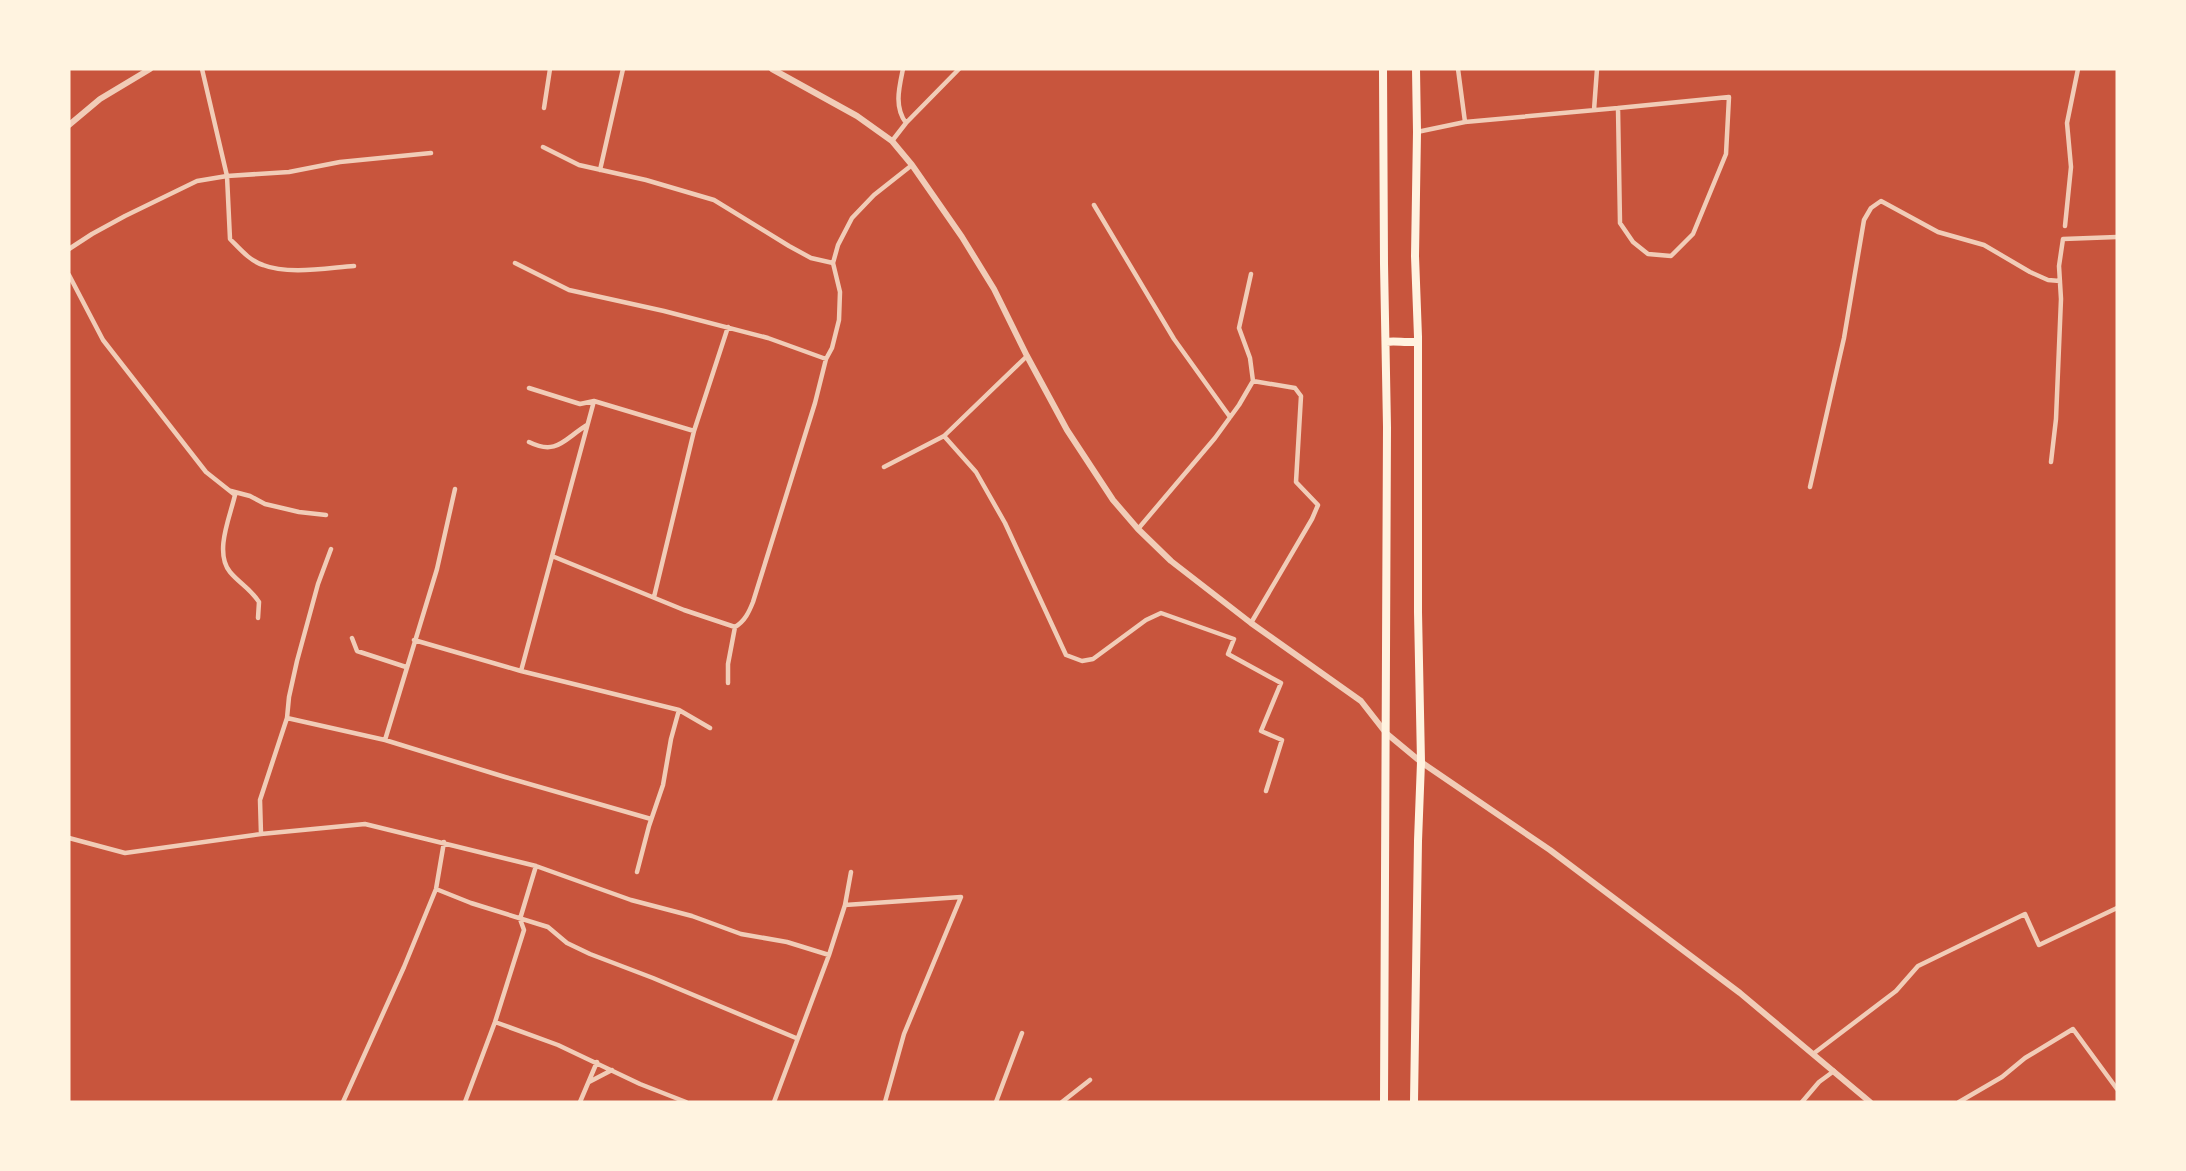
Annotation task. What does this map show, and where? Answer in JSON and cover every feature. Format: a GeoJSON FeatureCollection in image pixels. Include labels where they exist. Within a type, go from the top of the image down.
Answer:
{"type":"FeatureCollection","features":[{"type":"Feature","properties":{"kind":"highway"},"geometry":{"type":"LineString","coordinates":[[1383,69],[1388,427],[1384,1102]]}},
{"type":"Feature","properties":{"kind":"highway"},"geometry":{"type":"LineString","coordinates":[[1414,1102],[1421,762],[1418,601],[1418,337],[1415,256],[1416,69]]}},
{"type":"Feature","properties":{"kind":"highway"},"geometry":{"type":"LineString","coordinates":[[1386,342],[1412,342],[1418,341],[1418,337]]}},
{"type":"Feature","properties":{"kind":"street"},"geometry":{"type":"LineString","coordinates":[[69,125],[100,99],[150,69]]}},
{"type":"Feature","properties":{"kind":"street"},"geometry":{"type":"LineString","coordinates":[[202,69],[227,176],[230,239],[250,258],[263,266],[285,270],[354,266]]}},
{"type":"Feature","properties":{"kind":"street"},"geometry":{"type":"LineString","coordinates":[[544,108],[549,69]]}},
{"type":"Feature","properties":{"kind":"street"},"geometry":{"type":"LineString","coordinates":[[600,170],[623,69]]}},
{"type":"Feature","properties":{"kind":"street"},"geometry":{"type":"LineString","coordinates":[[772,69],[833,102],[892,141],[912,165],[962,237],[994,289],[1027,357],[1067,430],[1113,500],[1138,529],[1171,561],[1251,623],[1361,701],[1386,732],[1421,762],[1550,850],[1740,993],[1870,1102]]}},
{"type":"Feature","properties":{"kind":"street"},"geometry":{"type":"LineString","coordinates":[[903,69],[899,89],[899,113],[906,123]]}},
{"type":"Feature","properties":{"kind":"street"},"geometry":{"type":"LineString","coordinates":[[892,141],[906,123],[959,69]]}},
{"type":"Feature","properties":{"kind":"street"},"geometry":{"type":"LineString","coordinates":[[1458,69],[1465,122]]}},
{"type":"Feature","properties":{"kind":"street"},"geometry":{"type":"LineString","coordinates":[[1594,110],[1597,69]]}},
{"type":"Feature","properties":{"kind":"street"},"geometry":{"type":"LineString","coordinates":[[2064,226],[2071,167],[2067,123],[2078,69]]}},
{"type":"Feature","properties":{"kind":"street"},"geometry":{"type":"LineString","coordinates":[[1417,132],[1465,122],[1729,97],[1726,154],[1693,234],[1671,256],[1648,254],[1633,242],[1620,223],[1618,108]]}},
{"type":"Feature","properties":{"kind":"street"},"geometry":{"type":"LineString","coordinates":[[543,147],[567,161],[646,180],[714,200],[811,258],[833,263]]}},
{"type":"Feature","properties":{"kind":"street"},"geometry":{"type":"LineString","coordinates":[[69,249],[125,216],[197,182],[227,176],[289,172],[340,162],[431,153]]}},
{"type":"Feature","properties":{"kind":"street"},"geometry":{"type":"LineString","coordinates":[[552,556],[684,609],[735,627],[741,624],[753,602],[815,402],[826,359],[832,348],[839,320],[840,292],[833,263],[838,244],[852,218],[874,195],[912,165]]}},
{"type":"Feature","properties":{"kind":"street"},"geometry":{"type":"LineString","coordinates":[[1810,487],[1844,338],[1864,220],[1870,208],[1881,201],[1938,232],[1984,245],[2030,272],[2048,280],[2060,281]]}},
{"type":"Feature","properties":{"kind":"street"},"geometry":{"type":"LineString","coordinates":[[1094,205],[1174,339],[1230,417]]}},
{"type":"Feature","properties":{"kind":"street"},"geometry":{"type":"LineString","coordinates":[[2051,462],[2056,419],[2060,338],[2059,266],[2063,239],[2117,237]]}},
{"type":"Feature","properties":{"kind":"street"},"geometry":{"type":"LineString","coordinates":[[514,263],[569,290],[728,327],[768,338],[826,359]]}},
{"type":"Feature","properties":{"kind":"street"},"geometry":{"type":"LineString","coordinates":[[1138,529],[1230,417],[1252,381],[1250,358],[1239,328],[1251,274]]}},
{"type":"Feature","properties":{"kind":"street"},"geometry":{"type":"LineString","coordinates":[[69,275],[103,340],[206,472],[235,495],[223,544],[224,561],[230,572],[250,588],[259,602],[258,618]]}},
{"type":"Feature","properties":{"kind":"street"},"geometry":{"type":"LineString","coordinates":[[654,597],[694,431],[728,327]]}},
{"type":"Feature","properties":{"kind":"street"},"geometry":{"type":"LineString","coordinates":[[884,467],[944,435],[1027,357]]}},
{"type":"Feature","properties":{"kind":"street"},"geometry":{"type":"LineString","coordinates":[[1251,623],[1318,505],[1296,482],[1301,396],[1295,388],[1252,381]]}},
{"type":"Feature","properties":{"kind":"street"},"geometry":{"type":"LineString","coordinates":[[529,388],[580,404],[594,401],[694,431]]}},
{"type":"Feature","properties":{"kind":"street"},"geometry":{"type":"LineString","coordinates":[[521,671],[594,401]]}},
{"type":"Feature","properties":{"kind":"street"},"geometry":{"type":"LineString","coordinates":[[529,442],[540,447],[558,447],[587,425]]}},
{"type":"Feature","properties":{"kind":"street"},"geometry":{"type":"LineString","coordinates":[[944,435],[976,472],[1005,523],[1066,655],[1082,662],[1093,659],[1146,620],[1161,613],[1234,639],[1228,654],[1281,683],[1261,730],[1282,740],[1266,791]]}},
{"type":"Feature","properties":{"kind":"street"},"geometry":{"type":"LineString","coordinates":[[385,740],[437,569],[455,489]]}},
{"type":"Feature","properties":{"kind":"street"},"geometry":{"type":"LineString","coordinates":[[228,490],[250,496],[265,504],[299,512],[326,515]]}},
{"type":"Feature","properties":{"kind":"street"},"geometry":{"type":"LineString","coordinates":[[261,834],[260,800],[286,718],[297,661],[330,549]]}},
{"type":"Feature","properties":{"kind":"street"},"geometry":{"type":"LineString","coordinates":[[728,683],[728,664],[735,627]]}},
{"type":"Feature","properties":{"kind":"street"},"geometry":{"type":"LineString","coordinates":[[352,638],[357,651],[406,667]]}},
{"type":"Feature","properties":{"kind":"street"},"geometry":{"type":"LineString","coordinates":[[414,640],[521,671],[679,710],[710,728]]}},
{"type":"Feature","properties":{"kind":"street"},"geometry":{"type":"LineString","coordinates":[[638,872],[651,819],[663,785],[679,710]]}},
{"type":"Feature","properties":{"kind":"street"},"geometry":{"type":"LineString","coordinates":[[286,718],[385,740],[651,819]]}},
{"type":"Feature","properties":{"kind":"street"},"geometry":{"type":"LineString","coordinates":[[69,838],[125,853],[261,834],[365,824],[536,866],[631,900],[692,916],[741,934],[787,942],[829,955]]}},
{"type":"Feature","properties":{"kind":"street"},"geometry":{"type":"LineString","coordinates":[[343,1102],[404,967],[436,889],[444,842]]}},
{"type":"Feature","properties":{"kind":"street"},"geometry":{"type":"LineString","coordinates":[[465,1102],[495,1022],[524,930],[520,919],[536,866]]}},
{"type":"Feature","properties":{"kind":"street"},"geometry":{"type":"LineString","coordinates":[[774,1102],[796,1038],[829,955],[845,905],[851,872]]}},
{"type":"Feature","properties":{"kind":"street"},"geometry":{"type":"LineString","coordinates":[[436,889],[471,903],[548,927],[567,943],[590,954],[796,1038]]}},
{"type":"Feature","properties":{"kind":"street"},"geometry":{"type":"LineString","coordinates":[[845,905],[961,897],[904,1034],[885,1102]]}},
{"type":"Feature","properties":{"kind":"street"},"geometry":{"type":"LineString","coordinates":[[1813,1054],[1896,991],[1918,966],[2025,914],[2038,945],[2117,908]]}},
{"type":"Feature","properties":{"kind":"street"},"geometry":{"type":"LineString","coordinates":[[495,1022],[558,1045],[640,1084],[686,1102]]}},
{"type":"Feature","properties":{"kind":"street"},"geometry":{"type":"LineString","coordinates":[[1959,1102],[2002,1077],[2025,1058],[2073,1029],[2117,1089]]}},
{"type":"Feature","properties":{"kind":"street"},"geometry":{"type":"LineString","coordinates":[[996,1102],[1022,1033]]}},
{"type":"Feature","properties":{"kind":"street"},"geometry":{"type":"LineString","coordinates":[[580,1102],[597,1062]]}},
{"type":"Feature","properties":{"kind":"street"},"geometry":{"type":"LineString","coordinates":[[589,1082],[612,1070]]}},
{"type":"Feature","properties":{"kind":"street"},"geometry":{"type":"LineString","coordinates":[[1802,1102],[1819,1082],[1834,1071]]}},
{"type":"Feature","properties":{"kind":"street"},"geometry":{"type":"LineString","coordinates":[[1062,1102],[1090,1080]]}}]}
